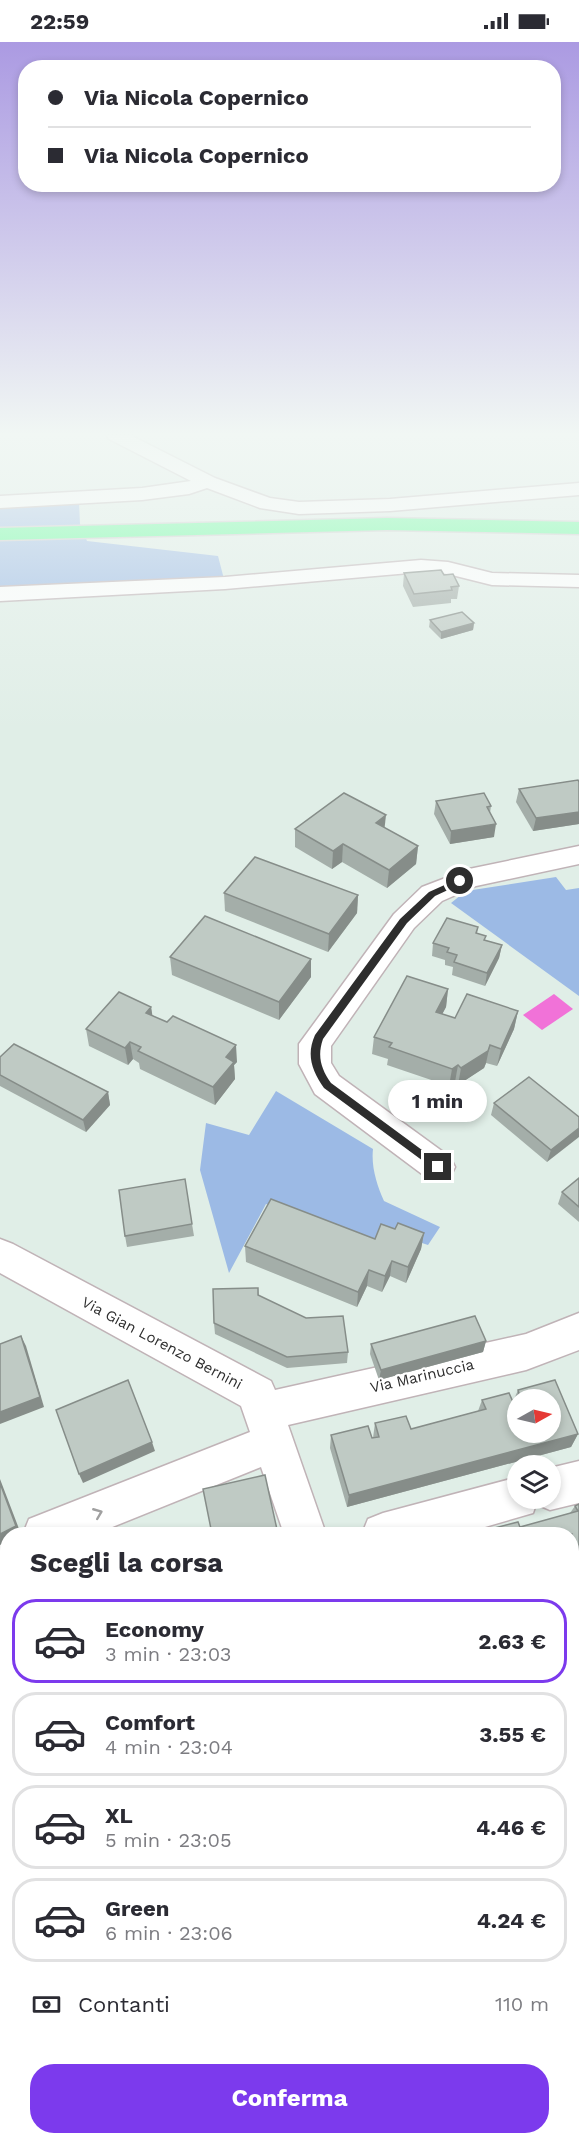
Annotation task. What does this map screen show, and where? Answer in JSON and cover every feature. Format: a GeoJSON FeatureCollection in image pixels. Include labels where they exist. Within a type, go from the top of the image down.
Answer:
{"type":"FeatureCollection","features":[{"type":"Feature","properties":{"kind":"highway"},"geometry":{"type":"LineString","coordinates":[[0,534],[33,533]]}},
{"type":"Feature","properties":{"kind":"highway"},"geometry":{"type":"LineString","coordinates":[[0,551],[396,540],[579,543]]}},
{"type":"Feature","properties":{"kind":"street"},"geometry":{"type":"LineString","coordinates":[[0,594],[225,583],[421,566],[448,568],[492,579],[579,581]]}},
{"type":"Feature","properties":{"kind":"street"},"geometry":{"type":"LineString","coordinates":[[438,1167],[327,1086],[315,1064],[315,1044],[400,926],[432,894],[469,878],[579,855]]}},
{"type":"Feature","properties":{"kind":"street","name":"Via Gian Lorenzo Bernini"},"geometry":{"type":"LineString","coordinates":[[0,1255],[257,1394],[303,1527]]}},
{"type":"Feature","properties":{"kind":"street","name":"Via Marinuccia"},"geometry":{"type":"LineString","coordinates":[[59,1527],[268,1427],[526,1352],[579,1331]]}},
{"type":"Feature","properties":{"kind":"street"},"geometry":{"type":"LineString","coordinates":[[561,1487],[579,1482]]}},
{"type":"Feature","properties":{"kind":"street"},"geometry":{"type":"LineString","coordinates":[[409,1527],[507,1501]]}},
{"type":"Feature","properties":{"kind":"shaded area"},"geometry":{"type":"Polygon","coordinates":[[[0,533],[84,533],[87,541],[218,556],[225,583],[0,594],[0,533]]]}},
{"type":"Feature","properties":{"kind":"shaded area"},"geometry":{"type":"Polygon","coordinates":[[[556,877],[566,890],[579,888],[579,996],[451,903],[466,891],[556,877]]]}},
{"type":"Feature","properties":{"kind":"shaded area"},"geometry":{"type":"Polygon","coordinates":[[[554,994],[573,1009],[542,1030],[523,1015],[554,994]]]}},
{"type":"Feature","properties":{"kind":"shaded area"},"geometry":{"type":"Polygon","coordinates":[[[276,1091],[373,1149],[375,1176],[384,1201],[440,1227],[428,1245],[380,1229],[372,1245],[266,1204],[229,1273],[200,1170],[206,1123],[249,1135],[276,1091]]]}},
{"type":"Feature","properties":{"kind":"building"},"geometry":{"type":"Polygon","coordinates":[[[441,570],[444,575],[453,574],[459,586],[451,587],[452,590],[414,594],[404,573],[441,570]]]}},
{"type":"Feature","properties":{"kind":"building"},"geometry":{"type":"Polygon","coordinates":[[[462,612],[474,623],[441,632],[430,620],[462,612]]]}},
{"type":"Feature","properties":{"kind":"building"},"geometry":{"type":"Polygon","coordinates":[[[578,780],[579,812],[536,818],[519,789],[578,780]]]}},
{"type":"Feature","properties":{"kind":"building"},"geometry":{"type":"Polygon","coordinates":[[[344,793],[386,815],[376,823],[418,846],[389,870],[343,844],[333,851],[295,829],[344,793]]]}},
{"type":"Feature","properties":{"kind":"building"},"geometry":{"type":"Polygon","coordinates":[[[484,793],[491,806],[487,807],[496,824],[451,831],[436,801],[484,793]]]}},
{"type":"Feature","properties":{"kind":"building"},"geometry":{"type":"Polygon","coordinates":[[[255,857],[358,895],[329,934],[224,893],[255,857]]]}},
{"type":"Feature","properties":{"kind":"building"},"geometry":{"type":"Polygon","coordinates":[[[205,916],[311,959],[279,1002],[170,957],[205,916]]]}},
{"type":"Feature","properties":{"kind":"building"},"geometry":{"type":"Polygon","coordinates":[[[447,918],[478,927],[476,933],[486,936],[484,940],[502,945],[487,973],[454,962],[457,955],[447,952],[449,948],[433,943],[447,918]]]}},
{"type":"Feature","properties":{"kind":"building"},"geometry":{"type":"Polygon","coordinates":[[[407,976],[448,989],[436,1012],[455,1018],[467,994],[518,1011],[501,1049],[490,1045],[488,1051],[461,1068],[458,1065],[452,1069],[389,1047],[392,1043],[374,1037],[407,976]]]}},
{"type":"Feature","properties":{"kind":"building"},"geometry":{"type":"Polygon","coordinates":[[[119,992],[151,1007],[146,1013],[167,1022],[173,1016],[236,1045],[226,1057],[234,1062],[213,1087],[138,1051],[141,1047],[130,1042],[125,1048],[86,1029],[119,992]]]}},
{"type":"Feature","properties":{"kind":"building"},"geometry":{"type":"Polygon","coordinates":[[[14,1044],[108,1092],[83,1120],[0,1075],[0,1057],[14,1044]]]}},
{"type":"Feature","properties":{"kind":"building"},"geometry":{"type":"Polygon","coordinates":[[[529,1077],[579,1117],[579,1128],[551,1150],[494,1103],[529,1077]]]}},
{"type":"Feature","properties":{"kind":"building"},"geometry":{"type":"Polygon","coordinates":[[[579,1178],[579,1207],[562,1192],[579,1178]]]}},
{"type":"Feature","properties":{"kind":"building"},"geometry":{"type":"Polygon","coordinates":[[[185,1179],[192,1224],[125,1236],[119,1190],[185,1179]]]}},
{"type":"Feature","properties":{"kind":"building"},"geometry":{"type":"Polygon","coordinates":[[[271,1199],[375,1239],[381,1224],[395,1229],[398,1223],[424,1233],[408,1267],[392,1261],[385,1276],[369,1270],[358,1292],[245,1246],[271,1199]]]}},
{"type":"Feature","properties":{"kind":"building"},"geometry":{"type":"Polygon","coordinates":[[[258,1288],[258,1295],[306,1318],[343,1316],[348,1352],[287,1357],[214,1323],[213,1289],[258,1288]]]}},
{"type":"Feature","properties":{"kind":"building"},"geometry":{"type":"Polygon","coordinates":[[[475,1316],[486,1341],[381,1370],[371,1344],[475,1316]]]}},
{"type":"Feature","properties":{"kind":"building"},"geometry":{"type":"Polygon","coordinates":[[[21,1336],[40,1397],[0,1412],[0,1344],[21,1336]]]}},
{"type":"Feature","properties":{"kind":"building"},"geometry":{"type":"Polygon","coordinates":[[[128,1380],[152,1442],[79,1474],[56,1410],[128,1380]]]}},
{"type":"Feature","properties":{"kind":"building"},"geometry":{"type":"Polygon","coordinates":[[[555,1380],[559,1389],[522,1389],[555,1380]]]}},
{"type":"Feature","properties":{"kind":"building"},"geometry":{"type":"Polygon","coordinates":[[[507,1394],[507,1443],[544,1443],[349,1495],[331,1435],[368,1426],[372,1438],[379,1437],[375,1423],[406,1416],[411,1429],[486,1409],[482,1400],[507,1394]]]}},
{"type":"Feature","properties":{"kind":"building"},"geometry":{"type":"Polygon","coordinates":[[[561,1394],[578,1434],[561,1439],[561,1394]]]}},
{"type":"Feature","properties":{"kind":"building"},"geometry":{"type":"Polygon","coordinates":[[[265,1475],[276,1527],[211,1527],[203,1489],[265,1475]]]}},
{"type":"Feature","properties":{"kind":"building"},"geometry":{"type":"Polygon","coordinates":[[[0,1483],[16,1526],[0,1527],[0,1483]]]}},
{"type":"Feature","properties":{"kind":"building"},"geometry":{"type":"Polygon","coordinates":[[[579,1504],[579,1527],[520,1527],[578,1511],[575,1506],[579,1504]]]}},
{"type":"Feature","properties":{"kind":"building"},"geometry":{"type":"Polygon","coordinates":[[[518,1522],[520,1527],[498,1527],[518,1522]]]}},
{"type":"Feature","properties":{"kind":"route"},"geometry":{"type":"LineString","coordinates":[[438,1167],[327,1086],[315,1064],[314,1051],[318,1038],[416,907],[440,889],[460,881]]}}]}
